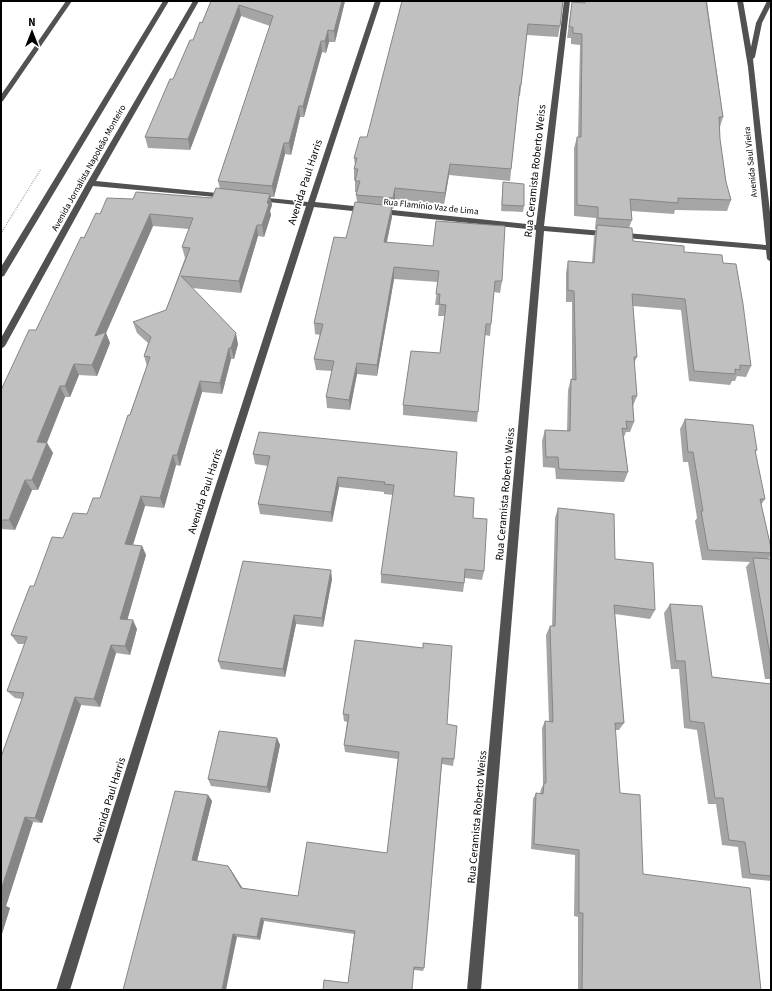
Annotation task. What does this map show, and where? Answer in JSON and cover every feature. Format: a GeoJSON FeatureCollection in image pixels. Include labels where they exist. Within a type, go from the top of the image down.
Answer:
{"type":"FeatureCollection","features":[{"type":"Feature","properties":{"kind":"street"},"geometry":{"type":"LineString","coordinates":[[1,100],[69,1]]}},
{"type":"Feature","properties":{"kind":"street"},"geometry":{"type":"LineString","coordinates":[[1,274],[166,1]]}},
{"type":"Feature","properties":{"kind":"street","name":"Avenida Jornalista Napoleão Monteiro"},"geometry":{"type":"LineString","coordinates":[[1,346],[91,183],[196,1]]}},
{"type":"Feature","properties":{"kind":"street","name":"Avenida Paul Harris"},"geometry":{"type":"LineString","coordinates":[[63,990],[212,510],[310,204],[378,1]]}},
{"type":"Feature","properties":{"kind":"street","name":"Rua Ceramista Roberto Weiss"},"geometry":{"type":"LineString","coordinates":[[474,990],[540,228],[567,1]]}},
{"type":"Feature","properties":{"kind":"street","name":"Avenida Saul Vieira"},"geometry":{"type":"LineString","coordinates":[[740,1],[751,63],[771,259]]}},
{"type":"Feature","properties":{"kind":"street","name":"Avenida Saul Vieira"},"geometry":{"type":"LineString","coordinates":[[751,63],[759,23],[770,1]]}},
{"type":"Feature","properties":{"kind":"street"},"geometry":{"type":"LineString","coordinates":[[91,183],[232,196]]}},
{"type":"Feature","properties":{"kind":"street","name":"Rua Flamínio Vaz de Lima"},"geometry":{"type":"LineString","coordinates":[[247,198],[540,228],[770,248]]}},
{"type":"Feature","properties":{"kind":"building"},"geometry":{"type":"Polygon","coordinates":[[[211,1],[342,1],[334,31],[328,30],[325,41],[321,41],[303,106],[299,106],[289,143],[284,143],[272,186],[218,181],[273,16],[239,5],[188,139],[145,137],[170,79],[173,79],[190,40],[193,40],[211,1]]]}},
{"type":"Feature","properties":{"kind":"building"},"geometry":{"type":"Polygon","coordinates":[[[402,1],[563,1],[560,26],[528,24],[511,169],[450,164],[445,193],[395,188],[393,198],[356,195],[360,181],[355,181],[358,169],[354,169],[357,158],[354,158],[360,137],[367,137],[402,1]]]}},
{"type":"Feature","properties":{"kind":"building"},"geometry":{"type":"Polygon","coordinates":[[[585,1],[706,1],[723,117],[719,117],[720,139],[726,182],[731,200],[678,198],[678,203],[630,199],[632,220],[598,218],[598,207],[577,205],[577,137],[581,137],[582,34],[573,33],[573,27],[569,27],[572,2],[585,3],[585,1]]]}},
{"type":"Feature","properties":{"kind":"building"},"geometry":{"type":"Polygon","coordinates":[[[503,182],[524,184],[524,206],[502,205],[503,182]]]}},
{"type":"Feature","properties":{"kind":"building"},"geometry":{"type":"Polygon","coordinates":[[[216,188],[270,194],[267,203],[269,204],[262,225],[257,225],[239,281],[181,276],[236,333],[231,348],[229,348],[220,383],[200,381],[177,455],[173,455],[160,498],[141,496],[125,544],[142,546],[120,619],[133,620],[125,646],[111,645],[94,699],[75,697],[35,818],[25,817],[1,890],[1,757],[24,693],[7,691],[27,637],[11,635],[30,586],[34,586],[52,537],[63,538],[73,513],[87,514],[93,498],[100,498],[128,415],[130,415],[150,357],[144,356],[151,337],[133,322],[166,310],[190,248],[182,247],[193,218],[150,214],[95,336],[106,332],[92,365],[74,364],[65,386],[60,386],[37,442],[47,443],[32,480],[25,480],[9,520],[1,520],[1,390],[29,330],[36,330],[81,237],[84,238],[96,213],[100,214],[107,198],[133,199],[136,192],[212,198],[216,188]]]}},
{"type":"Feature","properties":{"kind":"building"},"geometry":{"type":"Polygon","coordinates":[[[355,202],[392,206],[384,242],[433,246],[436,221],[505,226],[502,281],[495,281],[491,324],[486,324],[478,412],[403,405],[411,351],[440,353],[446,305],[439,304],[440,294],[436,294],[439,271],[394,267],[377,365],[357,363],[349,400],[326,397],[334,361],[314,359],[323,324],[314,323],[334,237],[346,238],[355,202]]]}},
{"type":"Feature","properties":{"kind":"building"},"geometry":{"type":"Polygon","coordinates":[[[597,225],[632,228],[633,241],[684,246],[684,252],[722,255],[723,263],[736,264],[751,366],[740,365],[740,370],[735,369],[735,374],[694,371],[685,299],[632,294],[637,357],[634,357],[637,396],[632,396],[634,422],[626,421],[627,429],[622,428],[628,472],[559,469],[558,457],[546,457],[545,430],[570,431],[571,379],[576,380],[574,291],[568,290],[568,261],[594,263],[597,225]]]}},
{"type":"Feature","properties":{"kind":"building"},"geometry":{"type":"Polygon","coordinates":[[[685,419],[753,425],[757,450],[755,450],[765,499],[760,499],[771,553],[708,550],[693,452],[688,452],[685,419]]]}},
{"type":"Feature","properties":{"kind":"building"},"geometry":{"type":"Polygon","coordinates":[[[259,432],[457,452],[454,496],[474,498],[473,518],[487,519],[484,571],[465,569],[464,583],[381,574],[394,485],[384,484],[385,482],[338,477],[331,512],[258,504],[270,456],[253,454],[259,432]]]}},
{"type":"Feature","properties":{"kind":"building"},"geometry":{"type":"Polygon","coordinates":[[[558,508],[614,514],[615,559],[653,563],[655,610],[614,605],[624,723],[615,723],[620,793],[640,795],[643,874],[750,888],[761,990],[582,990],[583,913],[579,913],[579,850],[534,844],[536,793],[543,794],[544,783],[546,783],[545,721],[553,722],[550,626],[555,626],[558,508]]]}},
{"type":"Feature","properties":{"kind":"building"},"geometry":{"type":"Polygon","coordinates":[[[753,558],[771,559],[771,661],[753,558]]]}},
{"type":"Feature","properties":{"kind":"building"},"geometry":{"type":"Polygon","coordinates":[[[243,561],[331,570],[322,618],[294,615],[283,669],[218,661],[243,561]]]}},
{"type":"Feature","properties":{"kind":"building"},"geometry":{"type":"Polygon","coordinates":[[[670,604],[702,606],[712,677],[771,684],[771,876],[750,874],[745,842],[729,840],[723,798],[715,798],[704,723],[690,721],[685,661],[676,661],[670,604]]]}},
{"type":"Feature","properties":{"kind":"building"},"geometry":{"type":"Polygon","coordinates":[[[355,640],[423,648],[423,643],[452,646],[447,724],[457,726],[454,759],[442,758],[424,968],[414,967],[412,990],[323,990],[324,980],[348,983],[355,931],[261,918],[257,937],[233,934],[222,990],[123,990],[175,791],[208,795],[192,860],[228,866],[241,888],[298,896],[307,842],[387,853],[399,752],[344,745],[349,715],[343,714],[355,640]]]}},
{"type":"Feature","properties":{"kind":"building"},"geometry":{"type":"Polygon","coordinates":[[[219,731],[277,738],[267,787],[208,779],[219,731]]]}}]}
